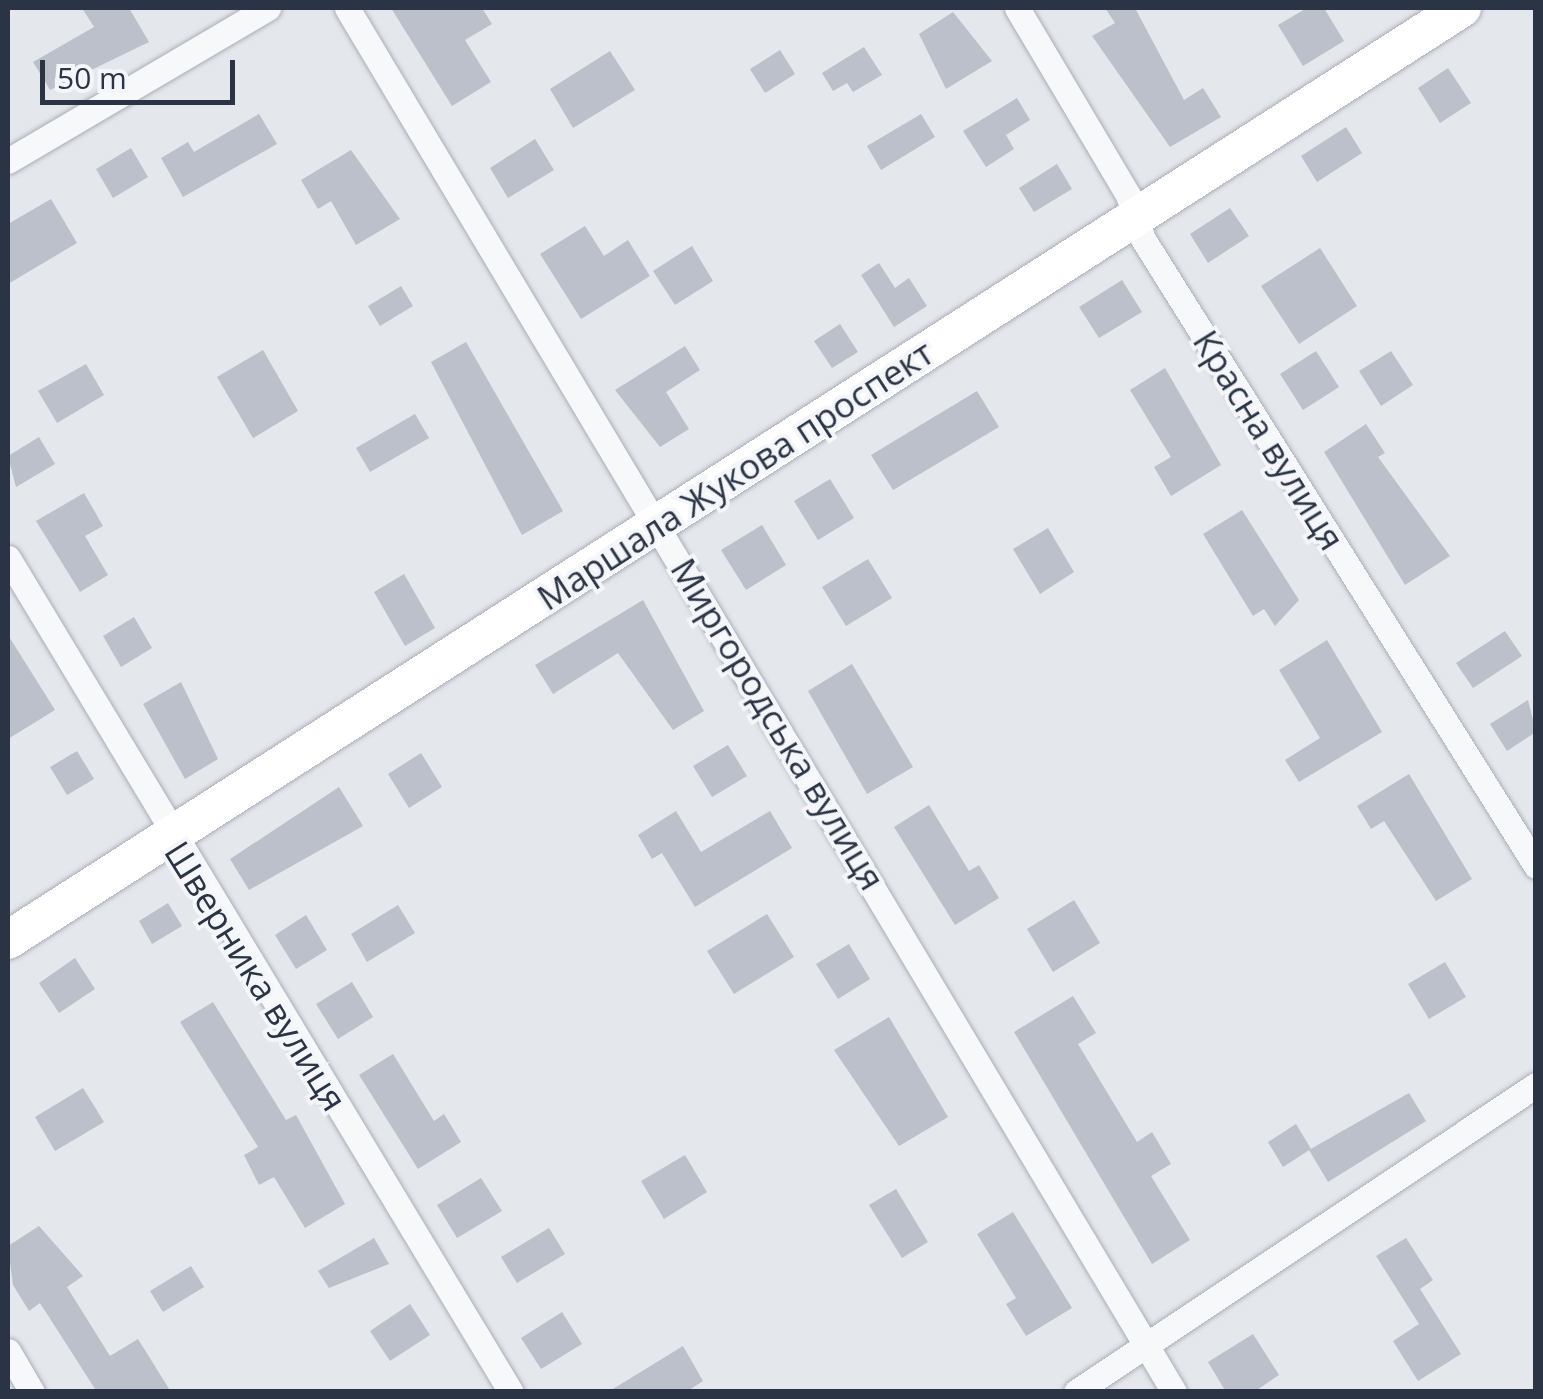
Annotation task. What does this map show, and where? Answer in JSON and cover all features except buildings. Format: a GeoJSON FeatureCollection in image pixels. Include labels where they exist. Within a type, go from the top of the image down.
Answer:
{"type":"FeatureCollection","features":[{"type":"Feature","properties":{"kind":"street"},"geometry":{"type":"LineString","coordinates":[[8,161],[268,8]]}},
{"type":"Feature","properties":{"kind":"street","name":"Миргородська вулиця"},"geometry":{"type":"LineString","coordinates":[[348,8],[1174,1392]]}},
{"type":"Feature","properties":{"kind":"street","name":"Красна вулиця"},"geometry":{"type":"LineString","coordinates":[[1017,8],[1135,218],[1536,866]]}},
{"type":"Feature","properties":{"kind":"street","name":"Маршала Жукова проспект"},"geometry":{"type":"LineString","coordinates":[[8,940],[1462,8]]}},
{"type":"Feature","properties":{"kind":"street","name":"Шверника вулиця"},"geometry":{"type":"LineString","coordinates":[[8,558],[171,838],[510,1392]]}},
{"type":"Feature","properties":{"kind":"street"},"geometry":{"type":"LineString","coordinates":[[1076,1392],[1536,1085]]}},
{"type":"Feature","properties":{"kind":"street"},"geometry":{"type":"LineString","coordinates":[[8,1351],[32,1392]]}}]}
